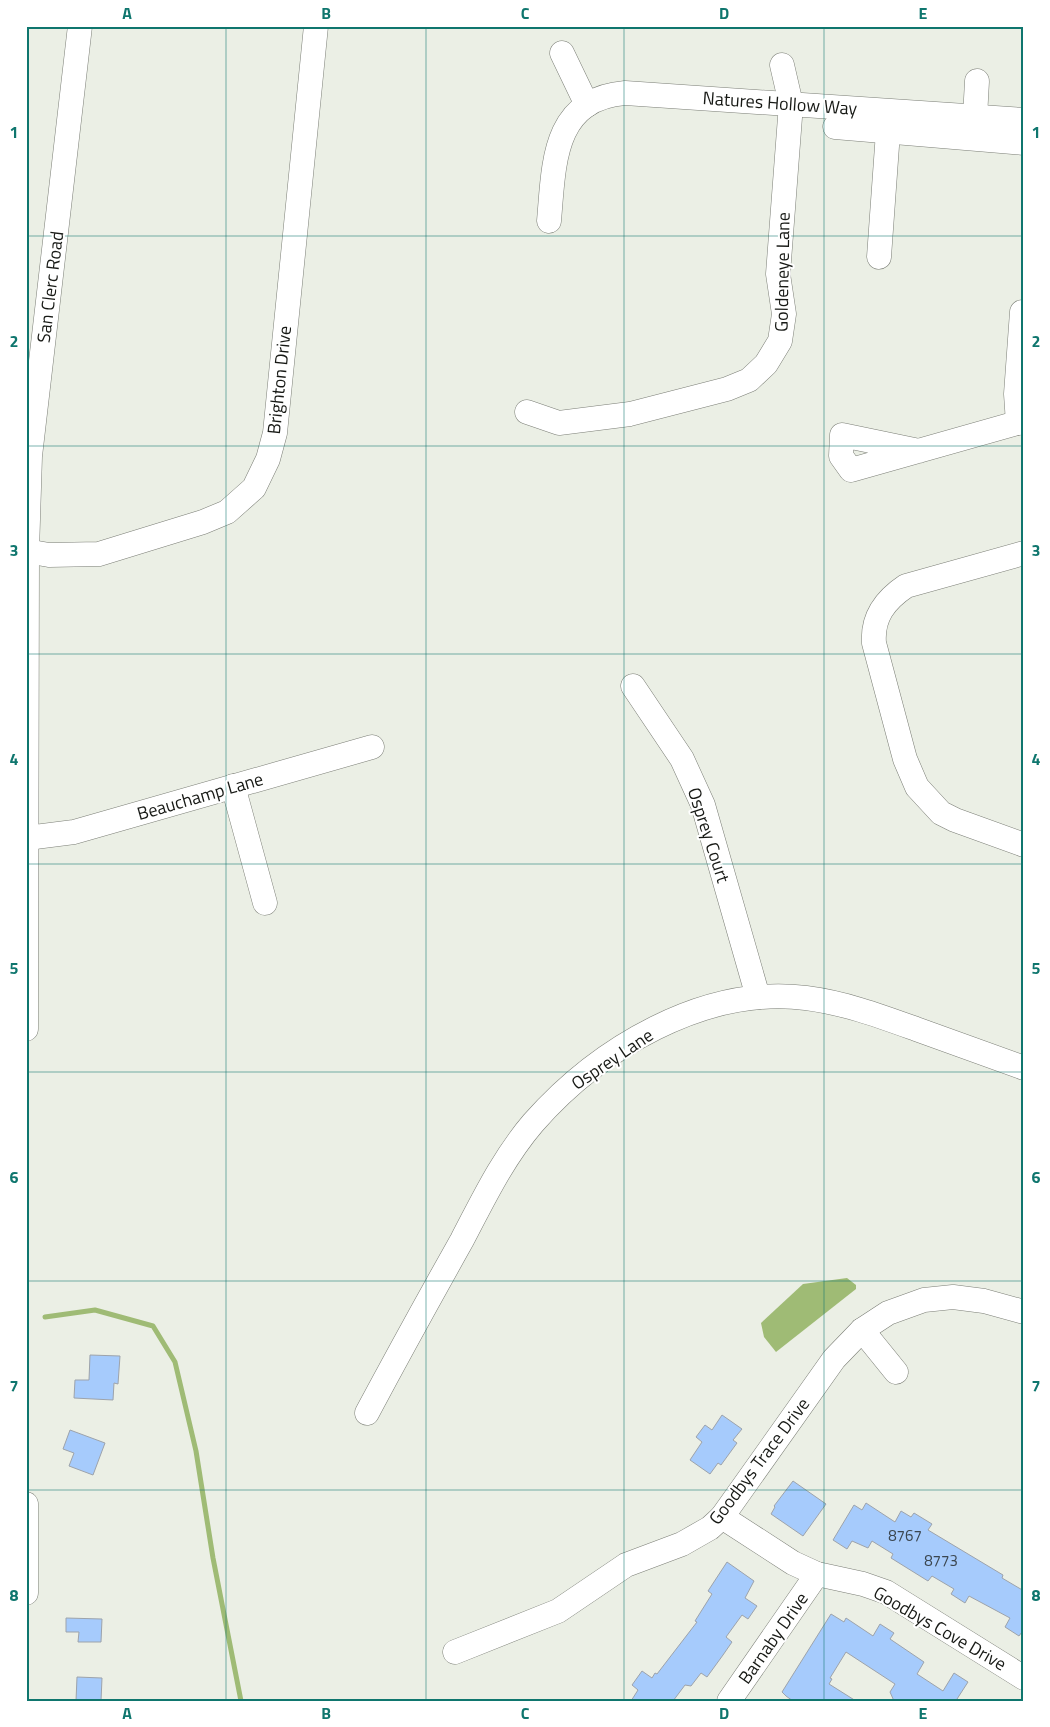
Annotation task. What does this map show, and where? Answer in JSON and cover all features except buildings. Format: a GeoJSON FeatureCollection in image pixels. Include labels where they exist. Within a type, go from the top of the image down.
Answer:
{"type":"FeatureCollection","features":[{"type":"Feature","properties":{"kind":"street","name":"San Clerc Road"},"geometry":{"type":"LineString","coordinates":[[26,1029],[27,551],[30,456],[80,26]]}},
{"type":"Feature","properties":{"kind":"street","name":"Brighton Drive"},"geometry":{"type":"LineString","coordinates":[[27,551],[49,555],[99,554],[203,522],[227,512],[254,488],[268,459],[275,434],[316,26]]}},
{"type":"Feature","properties":{"kind":"street"},"geometry":{"type":"LineString","coordinates":[[562,52],[587,105]]}},
{"type":"Feature","properties":{"kind":"street","name":"Goldeneye Lane"},"geometry":{"type":"LineString","coordinates":[[527,412],[559,423],[630,414],[727,388],[749,380],[766,364],[780,341],[784,314],[778,274],[791,104],[782,65]]}},
{"type":"Feature","properties":{"kind":"street"},"geometry":{"type":"LineString","coordinates":[[975,117],[977,81]]}},
{"type":"Feature","properties":{"kind":"street","name":"Natures Hollow Way"},"geometry":{"type":"LineString","coordinates":[[549,221],[554,157],[558,144],[570,123],[587,105],[612,94],[625,93],[1024,120]]}},
{"type":"Feature","properties":{"kind":"street"},"geometry":{"type":"LineString","coordinates":[[835,127],[1024,143]]}},
{"type":"Feature","properties":{"kind":"street"},"geometry":{"type":"LineString","coordinates":[[879,258],[888,132]]}},
{"type":"Feature","properties":{"kind":"street"},"geometry":{"type":"LineString","coordinates":[[919,451],[842,435],[841,456],[850,470],[919,451],[1021,422],[1016,394],[1022,312]]}},
{"type":"Feature","properties":{"kind":"street"},"geometry":{"type":"LineString","coordinates":[[1024,553],[906,586],[891,596],[883,606],[877,617],[873,634],[905,759],[917,787],[941,813],[1024,845]]}},
{"type":"Feature","properties":{"kind":"street","name":"Osprey Court"},"geometry":{"type":"LineString","coordinates":[[632,686],[682,758],[703,804],[758,997]]}},
{"type":"Feature","properties":{"kind":"street","name":"Beauchamp Lane"},"geometry":{"type":"LineString","coordinates":[[27,838],[74,832],[372,747]]}},
{"type":"Feature","properties":{"kind":"street"},"geometry":{"type":"LineString","coordinates":[[233,786],[265,903]]}},
{"type":"Feature","properties":{"kind":"street","name":"Osprey Lane"},"geometry":{"type":"LineString","coordinates":[[367,1413],[503,1164],[537,1119],[583,1075],[634,1040],[678,1018],[712,1007],[758,997],[805,998],[856,1008],[1024,1068]]}},
{"type":"Feature","properties":{"kind":"street","name":"Goodbys Trace Drive"},"geometry":{"type":"LineString","coordinates":[[455,1652],[558,1611],[626,1565],[682,1544],[710,1528],[722,1517],[834,1359],[862,1330],[888,1313],[924,1300],[953,1297],[1024,1312]]}},
{"type":"Feature","properties":{"kind":"street"},"geometry":{"type":"LineString","coordinates":[[862,1330],[896,1372]]}},
{"type":"Feature","properties":{"kind":"street"},"geometry":{"type":"LineString","coordinates":[[26,1504],[26,1593]]}},
{"type":"Feature","properties":{"kind":"street","name":"Goodbys Cove Drive"},"geometry":{"type":"LineString","coordinates":[[722,1517],[793,1563],[817,1574],[863,1584],[886,1592],[1024,1678]]}},
{"type":"Feature","properties":{"kind":"street","name":"Barnaby Drive"},"geometry":{"type":"LineString","coordinates":[[729,1701],[817,1574]]}},
{"type":"Feature","properties":{"kind":"shaded area"},"geometry":{"type":"Polygon","coordinates":[[[847,1278],[856,1285],[856,1289],[776,1352],[764,1337],[761,1323],[803,1284],[847,1278]]]}},
{"type":"Feature","properties":{"kind":"waterway"},"geometry":{"type":"LineString","coordinates":[[45,1317],[95,1310],[153,1326],[175,1362],[196,1451],[213,1558],[241,1701]]}}]}
